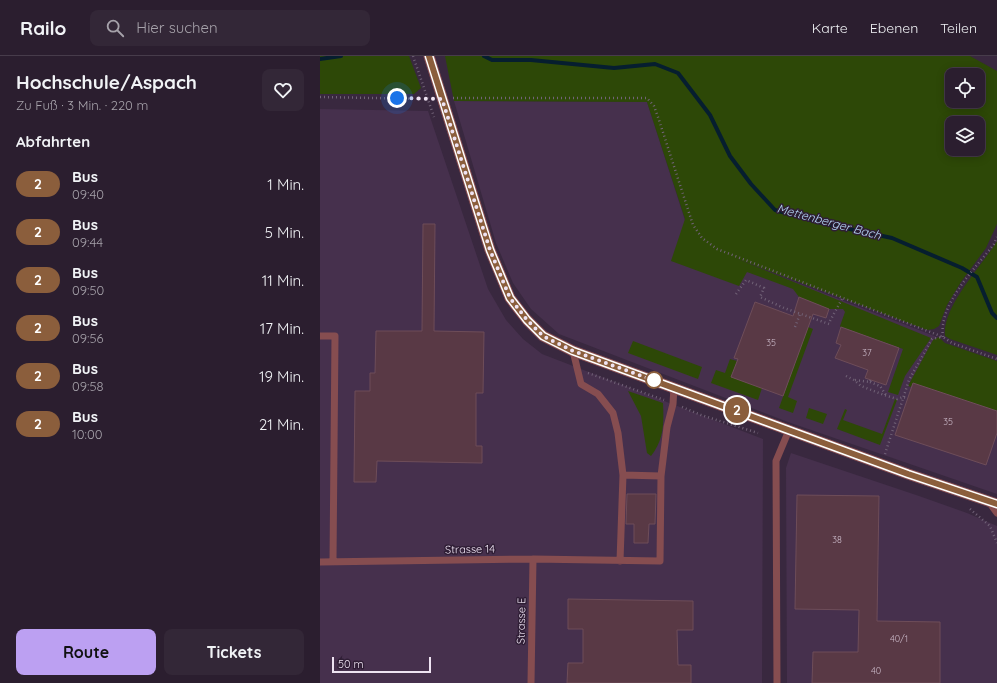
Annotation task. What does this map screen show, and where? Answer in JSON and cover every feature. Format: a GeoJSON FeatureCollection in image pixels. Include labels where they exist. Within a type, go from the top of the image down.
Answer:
{"type":"FeatureCollection","features":[{"type":"Feature","properties":{"kind":"street"},"geometry":{"type":"LineString","coordinates":[[429,56],[490,250],[510,298],[527,320],[543,336],[573,351],[881,464],[993,503]]}},
{"type":"Feature","properties":{"kind":"lane"},"geometry":{"type":"LineString","coordinates":[[320,336],[335,336],[333,562]]}},
{"type":"Feature","properties":{"kind":"lane"},"geometry":{"type":"LineString","coordinates":[[573,351],[581,384],[598,394],[613,413],[618,433],[623,475],[620,561]]}},
{"type":"Feature","properties":{"kind":"lane"},"geometry":{"type":"LineString","coordinates":[[623,475],[661,476],[667,427],[673,404],[674,387]]}},
{"type":"Feature","properties":{"kind":"lane"},"geometry":{"type":"LineString","coordinates":[[777,683],[776,461],[789,430]]}},
{"type":"Feature","properties":{"kind":"lane","name":"Strasse 14"},"geometry":{"type":"LineString","coordinates":[[320,562],[533,560],[660,561],[661,476]]}},
{"type":"Feature","properties":{"kind":"lane"},"geometry":{"type":"LineString","coordinates":[[993,503],[997,513]]}},
{"type":"Feature","properties":{"kind":"lane","name":"Strasse E"},"geometry":{"type":"LineString","coordinates":[[531,683],[533,560]]}},
{"type":"Feature","properties":{"kind":"path"},"geometry":{"type":"LineString","coordinates":[[413,56],[436,121]]}},
{"type":"Feature","properties":{"kind":"path"},"geometry":{"type":"LineString","coordinates":[[320,97],[442,99],[647,98],[654,106],[693,225],[702,238],[716,249],[943,337],[952,343],[997,359]]}},
{"type":"Feature","properties":{"kind":"path"},"geometry":{"type":"LineString","coordinates":[[943,337],[943,320],[951,302],[965,280],[994,244],[997,237]]}},
{"type":"Feature","properties":{"kind":"path"},"geometry":{"type":"LineString","coordinates":[[736,294],[746,280],[764,288],[760,297],[800,314],[829,323],[842,298]]}},
{"type":"Feature","properties":{"kind":"path"},"geometry":{"type":"LineString","coordinates":[[795,327],[800,314]]}},
{"type":"Feature","properties":{"kind":"path"},"geometry":{"type":"LineString","coordinates":[[881,464],[909,380],[932,339],[943,337]]}},
{"type":"Feature","properties":{"kind":"path"},"geometry":{"type":"LineString","coordinates":[[577,367],[593,375],[701,415],[762,434]]}},
{"type":"Feature","properties":{"kind":"path"},"geometry":{"type":"LineString","coordinates":[[846,376],[861,386],[897,399],[903,397],[908,398]]}},
{"type":"Feature","properties":{"kind":"path"},"geometry":{"type":"LineString","coordinates":[[854,380],[871,381],[880,386],[886,395]]}},
{"type":"Feature","properties":{"kind":"shaded area"},"geometry":{"type":"Polygon","coordinates":[[[454,101],[647,102],[690,236],[715,251],[937,337],[943,344],[997,362],[997,494],[788,422],[559,334],[531,309],[513,283],[496,243],[454,101]]]}},
{"type":"Feature","properties":{"kind":"shaded area"},"geometry":{"type":"Polygon","coordinates":[[[320,109],[428,111],[488,289],[506,320],[523,339],[542,354],[763,439],[762,683],[320,683],[320,109]]]}},
{"type":"Feature","properties":{"kind":"shaded area"},"geometry":{"type":"Polygon","coordinates":[[[791,453],[967,513],[997,526],[997,683],[787,683],[786,468],[791,453]]]}},
{"type":"Feature","properties":{"kind":"green space"},"geometry":{"type":"Polygon","coordinates":[[[320,56],[409,56],[421,88],[414,94],[320,94],[320,56]]]}},
{"type":"Feature","properties":{"kind":"green space"},"geometry":{"type":"Polygon","coordinates":[[[445,56],[970,56],[997,71],[997,224],[986,248],[961,282],[947,305],[939,326],[934,329],[927,330],[735,258],[931,338],[905,376],[898,395],[888,392],[903,349],[841,327],[840,326],[845,312],[843,309],[829,309],[799,297],[793,289],[747,272],[739,286],[671,261],[685,219],[647,102],[454,101],[445,56]]]}},
{"type":"Feature","properties":{"kind":"green space"},"geometry":{"type":"Polygon","coordinates":[[[997,241],[997,355],[945,336],[946,324],[956,299],[997,241]]]}},
{"type":"Feature","properties":{"kind":"green space"},"geometry":{"type":"Polygon","coordinates":[[[808,327],[813,329],[788,397],[797,401],[793,413],[779,408],[808,327]]]}},
{"type":"Feature","properties":{"kind":"green space"},"geometry":{"type":"Polygon","coordinates":[[[939,337],[945,343],[997,361],[997,411],[913,383],[911,387],[908,386],[933,340],[939,337]]]}},
{"type":"Feature","properties":{"kind":"green space"},"geometry":{"type":"Polygon","coordinates":[[[633,341],[702,367],[698,379],[628,353],[633,341]]]}},
{"type":"Feature","properties":{"kind":"green space"},"geometry":{"type":"Polygon","coordinates":[[[730,359],[737,361],[731,377],[762,388],[758,400],[711,383],[716,370],[725,373],[730,359]]]}},
{"type":"Feature","properties":{"kind":"green space"},"geometry":{"type":"Polygon","coordinates":[[[628,391],[663,403],[661,437],[651,456],[647,453],[641,416],[628,391]]]}},
{"type":"Feature","properties":{"kind":"green space"},"geometry":{"type":"Polygon","coordinates":[[[895,399],[897,400],[880,445],[837,429],[845,409],[847,410],[843,420],[882,434],[895,399]]]}},
{"type":"Feature","properties":{"kind":"green space"},"geometry":{"type":"Polygon","coordinates":[[[809,408],[827,414],[823,424],[806,418],[809,408]]]}},
{"type":"Feature","properties":{"kind":"building"},"geometry":{"type":"Polygon","coordinates":[[[423,224],[435,224],[434,331],[484,332],[483,393],[476,393],[476,446],[482,446],[482,463],[377,461],[376,482],[354,482],[355,391],[370,391],[370,373],[375,373],[376,331],[422,331],[423,224]]]}},
{"type":"Feature","properties":{"kind":"building"},"geometry":{"type":"Polygon","coordinates":[[[799,297],[829,309],[826,318],[813,314],[783,396],[731,377],[738,359],[734,358],[755,302],[793,316],[799,297]]]}},
{"type":"Feature","properties":{"kind":"building"},"geometry":{"type":"Polygon","coordinates":[[[841,327],[899,348],[886,385],[865,378],[868,370],[835,358],[841,345],[836,343],[841,327]]]}},
{"type":"Feature","properties":{"kind":"building"},"geometry":{"type":"Polygon","coordinates":[[[913,383],[997,411],[997,433],[986,465],[895,435],[913,383]]]}},
{"type":"Feature","properties":{"kind":"building"},"geometry":{"type":"Polygon","coordinates":[[[627,494],[656,494],[655,524],[649,524],[648,543],[634,543],[634,524],[626,524],[627,494]]]}},
{"type":"Feature","properties":{"kind":"building"},"geometry":{"type":"Polygon","coordinates":[[[797,495],[879,496],[877,621],[940,622],[940,683],[812,683],[813,652],[858,652],[859,610],[795,609],[797,495]]]}},
{"type":"Feature","properties":{"kind":"building"},"geometry":{"type":"Polygon","coordinates":[[[568,599],[693,601],[693,630],[677,630],[678,665],[691,665],[691,683],[567,683],[568,663],[583,663],[583,629],[568,629],[568,599]]]}},
{"type":"Feature","properties":{"kind":"waterway","name":"Mettenberger Bach"},"geometry":{"type":"LineString","coordinates":[[320,59],[341,56]]}},
{"type":"Feature","properties":{"kind":"waterway","name":"Mettenberger Bach"},"geometry":{"type":"LineString","coordinates":[[484,56],[492,60],[531,60],[614,68],[655,64],[678,73],[710,115],[730,156],[751,184],[775,210],[826,224],[892,238],[962,268],[977,277],[992,313],[997,318]]}},
{"type":"Feature","properties":{"kind":"bus line","name":"2"},"geometry":{"type":"LineString","coordinates":[[429,56],[439,92],[490,250],[510,298],[527,320],[543,336],[573,351],[908,474],[997,504]]}},
{"type":"Feature","properties":{"kind":"route"},"geometry":{"type":"LineString","coordinates":[[397,98],[442,99],[490,250],[510,298],[527,320],[543,336],[573,351],[661,383],[654,380]]}}]}
